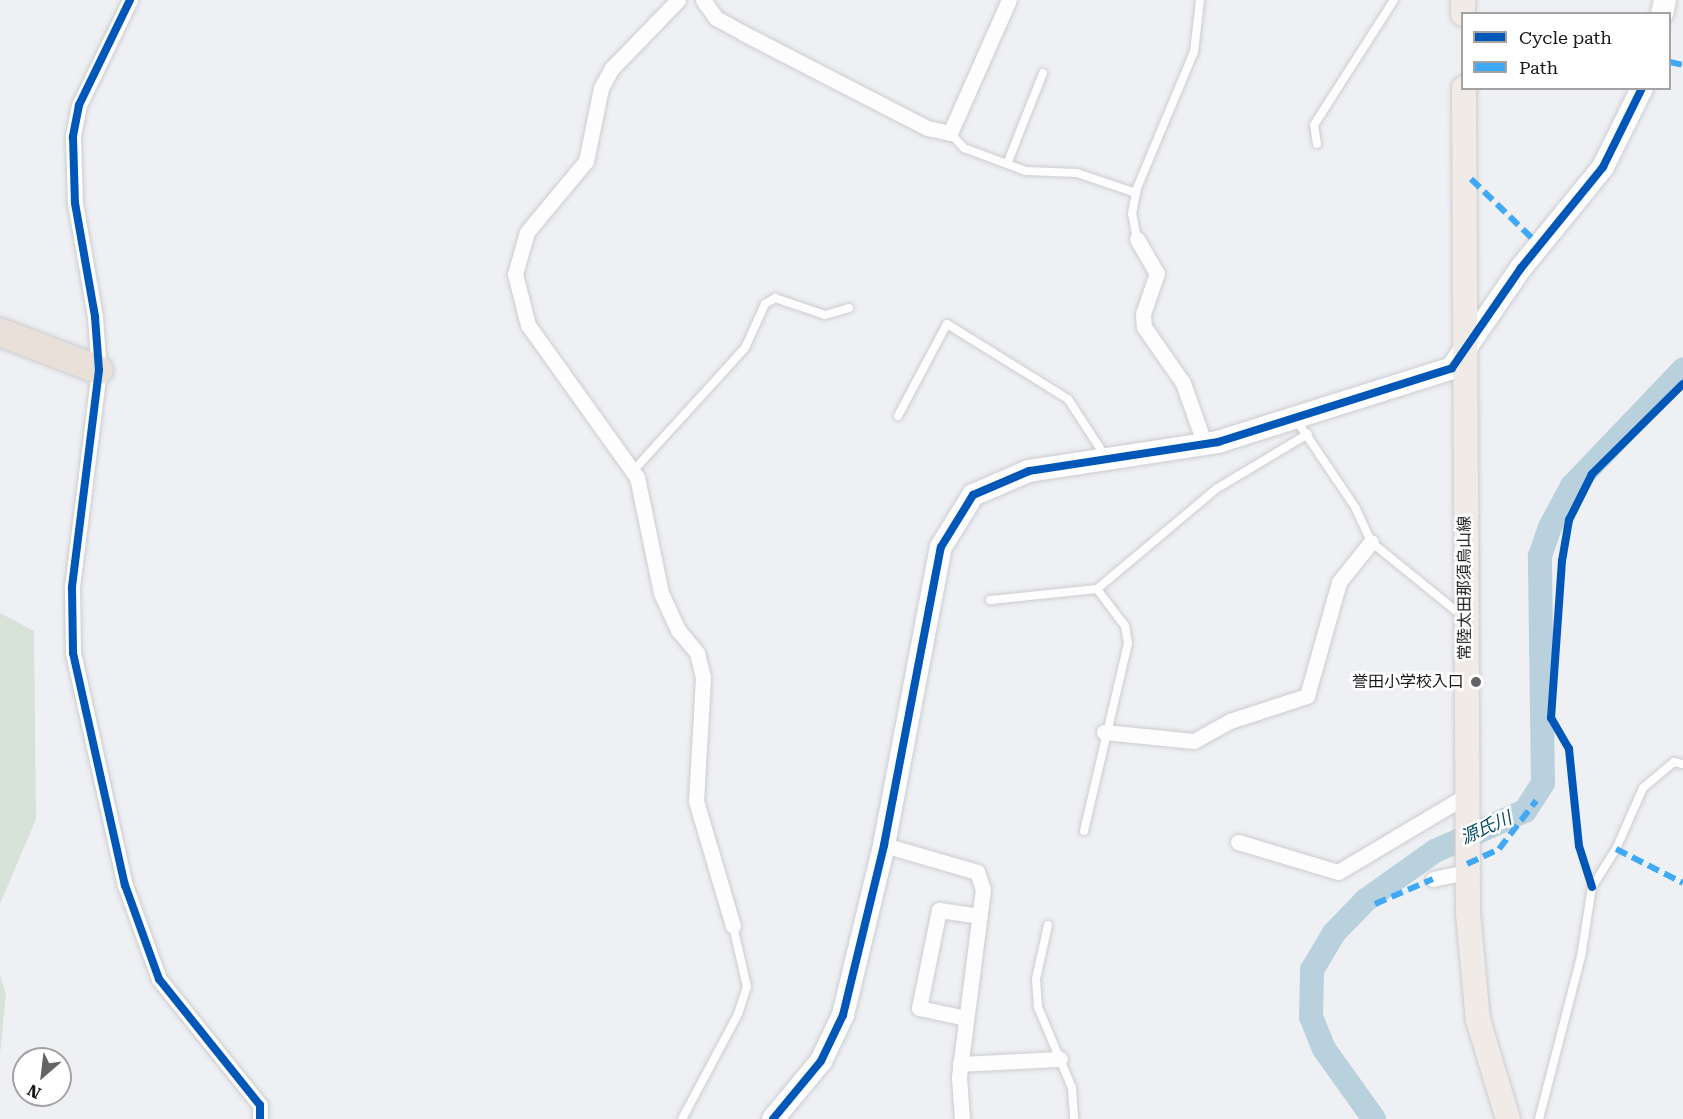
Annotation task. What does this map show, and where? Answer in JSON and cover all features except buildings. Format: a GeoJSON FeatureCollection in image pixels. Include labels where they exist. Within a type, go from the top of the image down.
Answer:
{"type":"FeatureCollection","features":[{"type":"Feature","properties":{"kind":"highway"},"geometry":{"type":"LineString","coordinates":[[0,332],[99,370]]}},
{"type":"Feature","properties":{"kind":"main road","name":"常陸太田那須烏山線"},"geometry":{"type":"LineString","coordinates":[[1464,90],[1467,863],[1478,1020],[1508,1119]]}},
{"type":"Feature","properties":{"kind":"street"},"geometry":{"type":"LineString","coordinates":[[130,0],[79,105],[73,137],[75,203],[96,317],[99,370],[72,588],[74,653],[125,885],[159,978],[260,1105],[260,1119]]}},
{"type":"Feature","properties":{"kind":"street"},"geometry":{"type":"LineString","coordinates":[[678,0],[612,68],[602,88],[586,161],[527,232],[516,263],[519,302],[528,325],[633,471],[646,500],[661,593],[678,630],[697,653],[703,677],[696,801],[733,926]]}},
{"type":"Feature","properties":{"kind":"street"},"geometry":{"type":"LineString","coordinates":[[703,0],[716,18],[743,33],[927,128],[950,133],[1009,0]]}},
{"type":"Feature","properties":{"kind":"street"},"geometry":{"type":"LineString","coordinates":[[773,1119],[808,1081],[834,1038],[884,845],[908,732],[941,547],[953,521],[973,495],[993,483],[1029,471],[1204,445],[1301,426],[1444,371],[1464,354],[1521,268],[1603,167],[1641,90]]}},
{"type":"Feature","properties":{"kind":"street"},"geometry":{"type":"LineString","coordinates":[[1137,239],[1157,273],[1143,314],[1144,327],[1183,383],[1204,445]]}},
{"type":"Feature","properties":{"kind":"street"},"geometry":{"type":"LineString","coordinates":[[1104,732],[1194,741],[1230,721],[1307,696],[1339,582],[1371,542]]}},
{"type":"Feature","properties":{"kind":"street"},"geometry":{"type":"LineString","coordinates":[[1239,842],[1338,872],[1467,800]]}},
{"type":"Feature","properties":{"kind":"street"},"geometry":{"type":"LineString","coordinates":[[884,845],[977,872],[983,890],[960,1064],[962,1119]]}},
{"type":"Feature","properties":{"kind":"street"},"geometry":{"type":"LineString","coordinates":[[1433,879],[1467,863]]}},
{"type":"Feature","properties":{"kind":"street"},"geometry":{"type":"LineString","coordinates":[[966,1018],[919,1008],[939,910],[980,916]]}},
{"type":"Feature","properties":{"kind":"street"},"geometry":{"type":"LineString","coordinates":[[960,1064],[1060,1059]]}},
{"type":"Feature","properties":{"kind":"lane"},"geometry":{"type":"LineString","coordinates":[[1137,239],[1132,214],[1136,193],[1194,52],[1200,0]]}},
{"type":"Feature","properties":{"kind":"lane"},"geometry":{"type":"LineString","coordinates":[[1317,144],[1314,125],[1394,0]]}},
{"type":"Feature","properties":{"kind":"lane"},"geometry":{"type":"LineString","coordinates":[[1007,164],[1043,73]]}},
{"type":"Feature","properties":{"kind":"lane"},"geometry":{"type":"LineString","coordinates":[[950,133],[964,148],[1026,171],[1077,173],[1136,193]]}},
{"type":"Feature","properties":{"kind":"lane"},"geometry":{"type":"LineString","coordinates":[[633,471],[745,348],[765,304],[775,298],[825,315],[849,308]]}},
{"type":"Feature","properties":{"kind":"lane"},"geometry":{"type":"LineString","coordinates":[[898,416],[947,324],[1068,399],[1107,460]]}},
{"type":"Feature","properties":{"kind":"lane"},"geometry":{"type":"LineString","coordinates":[[990,600],[1097,589],[1216,489],[1301,426],[1356,507],[1371,542],[1466,619]]}},
{"type":"Feature","properties":{"kind":"lane"},"geometry":{"type":"LineString","coordinates":[[1084,831],[1104,732],[1128,643],[1125,626],[1097,589]]}},
{"type":"Feature","properties":{"kind":"lane"},"geometry":{"type":"LineString","coordinates":[[1539,1119],[1581,957],[1592,887],[1616,849],[1643,788],[1674,762],[1683,764]]}},
{"type":"Feature","properties":{"kind":"lane"},"geometry":{"type":"LineString","coordinates":[[1048,925],[1036,979],[1038,1007],[1072,1088],[1074,1119]]}},
{"type":"Feature","properties":{"kind":"lane"},"geometry":{"type":"LineString","coordinates":[[682,1119],[738,1014],[747,987],[733,926]]}},
{"type":"Feature","properties":{"kind":"shaded area"},"geometry":{"type":"Polygon","coordinates":[[[0,613],[34,631],[36,819],[0,904],[0,613]]]}},
{"type":"Feature","properties":{"kind":"shaded area"},"geometry":{"type":"Polygon","coordinates":[[[0,975],[6,994],[0,1055],[0,975]]]}},
{"type":"Feature","properties":{"kind":"waterway","name":"源氏川"},"geometry":{"type":"LineString","coordinates":[[1374,1119],[1324,1049],[1311,1017],[1312,970],[1334,933],[1366,900],[1435,851],[1525,811],[1543,783],[1540,556],[1550,527],[1572,486],[1683,370]]}},
{"type":"Feature","properties":{"kind":"marked path"},"geometry":{"type":"LineString","coordinates":[[1671,62],[1683,65]]}},
{"type":"Feature","properties":{"kind":"marked path"},"geometry":{"type":"LineString","coordinates":[[1471,179],[1534,240]]}},
{"type":"Feature","properties":{"kind":"marked path"},"geometry":{"type":"LineString","coordinates":[[1467,864],[1499,849],[1536,801]]}},
{"type":"Feature","properties":{"kind":"marked path"},"geometry":{"type":"LineString","coordinates":[[1616,849],[1683,883]]}},
{"type":"Feature","properties":{"kind":"marked path"},"geometry":{"type":"LineString","coordinates":[[1375,904],[1433,879]]}},
{"type":"Feature","properties":{"kind":"cycle path"},"geometry":{"type":"LineString","coordinates":[[130,0],[79,105],[73,137],[75,203],[95,317],[99,370],[72,588],[73,653],[125,885],[159,979],[260,1105],[260,1119]]}},
{"type":"Feature","properties":{"kind":"cycle path"},"geometry":{"type":"LineString","coordinates":[[773,1119],[821,1061],[843,1015],[884,845],[941,547],[973,495],[1029,471],[1218,442],[1452,368],[1521,268],[1603,167],[1641,90]]}},
{"type":"Feature","properties":{"kind":"cycle path"},"geometry":{"type":"LineString","coordinates":[[1592,887],[1579,846],[1569,749],[1551,718],[1562,561],[1569,520],[1592,474],[1683,384]]}},
{"type":"Feature","properties":{"kind":"place","name":"誉田小学校入口"},"geometry":{"type":"Point","coordinates":[1476,682]}}]}
